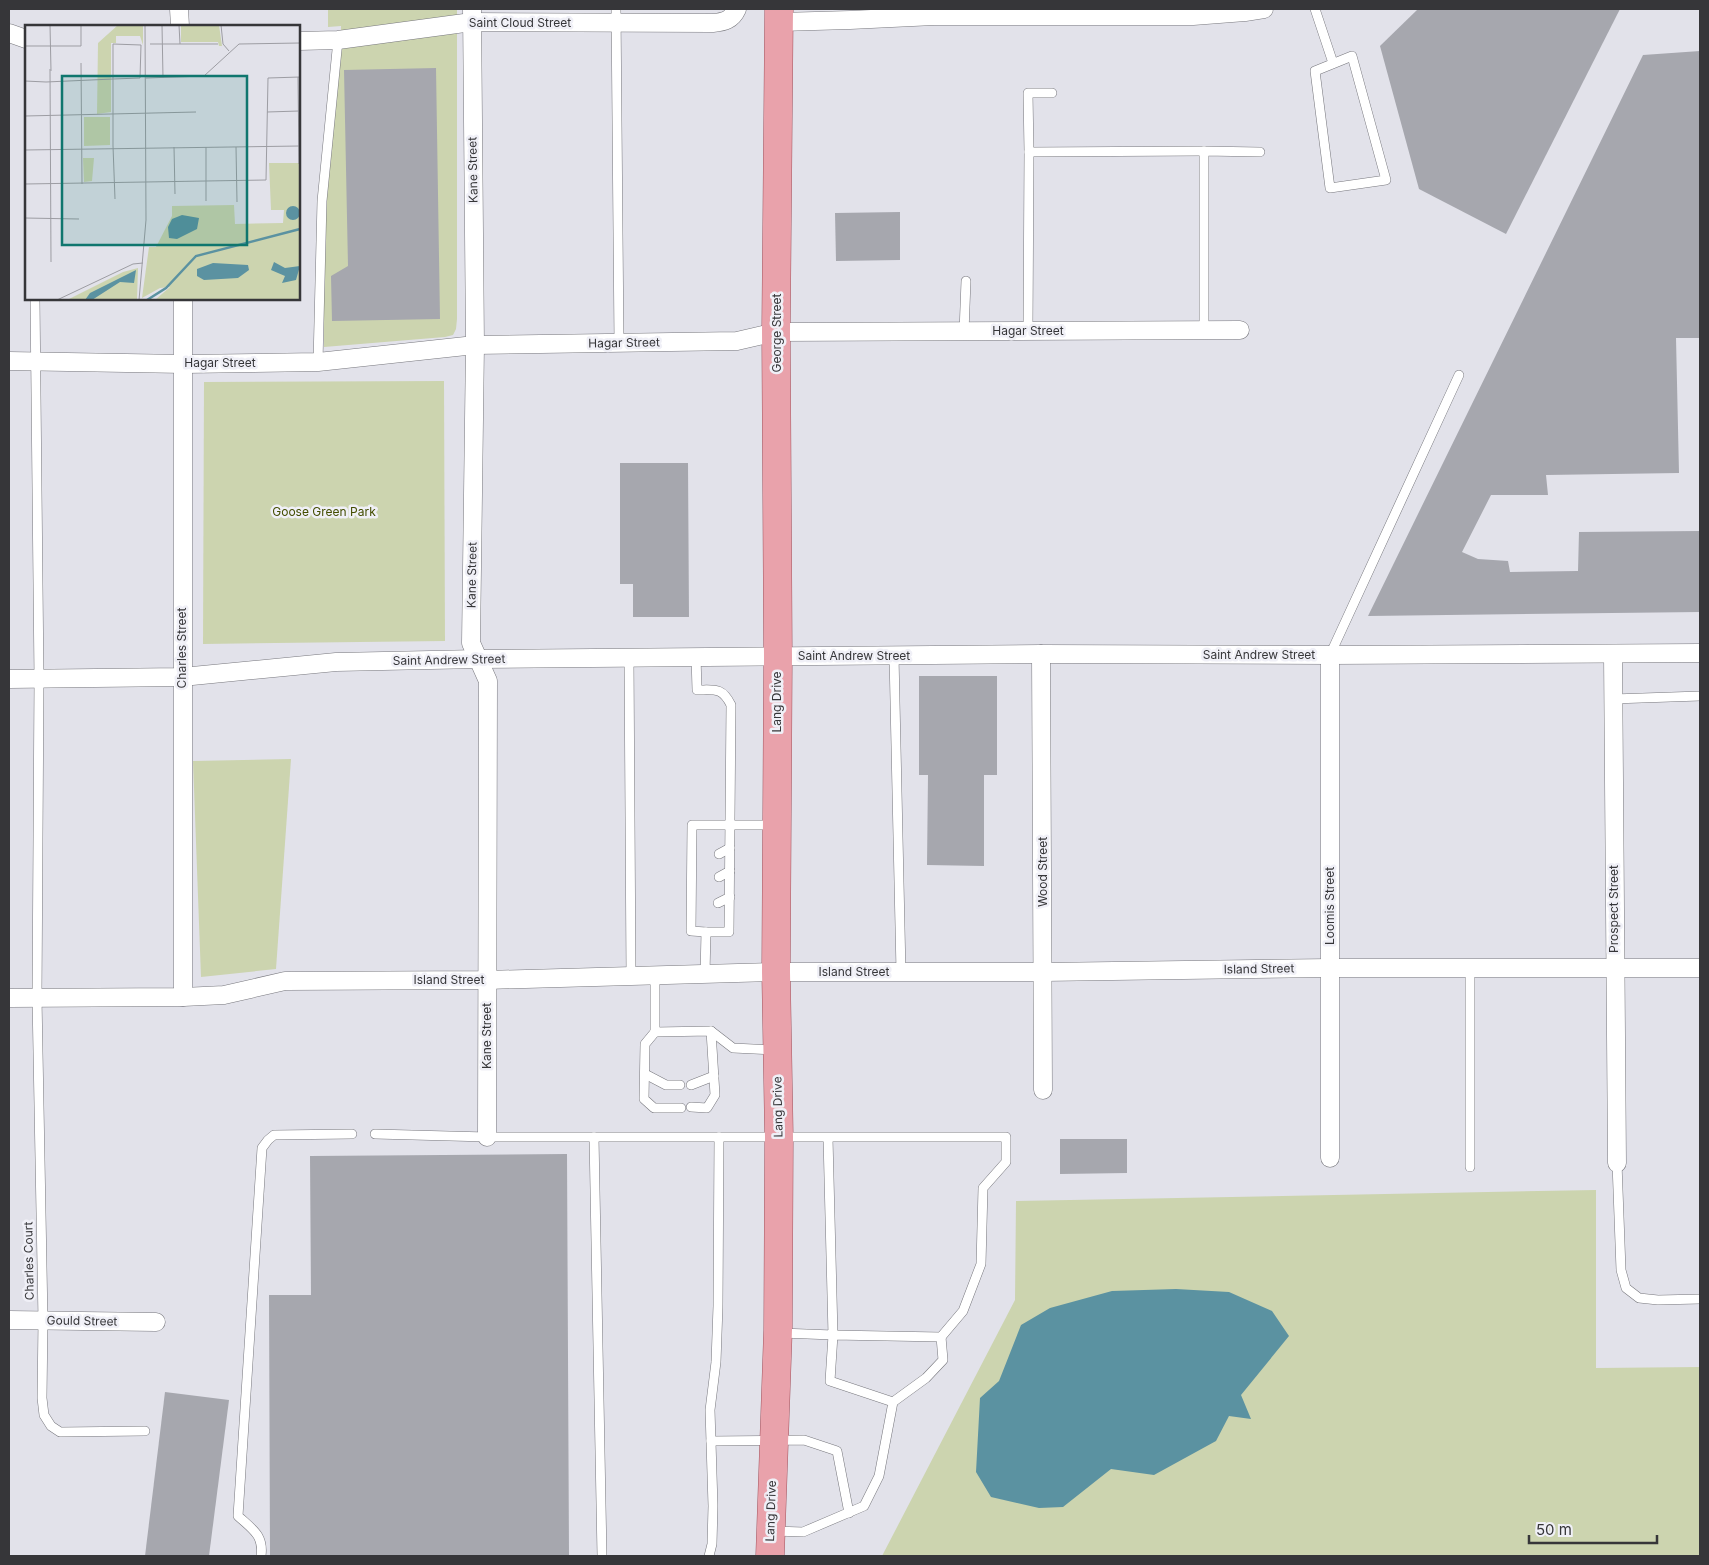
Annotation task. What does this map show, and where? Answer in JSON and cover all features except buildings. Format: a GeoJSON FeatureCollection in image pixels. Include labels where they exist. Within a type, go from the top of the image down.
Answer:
{"type":"FeatureCollection","features":[{"type":"Feature","properties":{"kind":"main road","name":"George Street"},"geometry":{"type":"LineString","coordinates":[[778,657],[776,332],[780,15]]}},
{"type":"Feature","properties":{"kind":"main road","name":"Lang Drive"},"geometry":{"type":"LineString","coordinates":[[770,1543],[778,1333],[779,1137],[776,824],[778,657]]}},
{"type":"Feature","properties":{"kind":"street"},"geometry":{"type":"LineString","coordinates":[[179,9],[180,25]]}},
{"type":"Feature","properties":{"kind":"street","name":"Saint Cloud Street"},"geometry":{"type":"LineString","coordinates":[[300,41],[338,40],[472,15],[616,16],[713,23],[724,22],[733,17],[737,9]]}},
{"type":"Feature","properties":{"kind":"street"},"geometry":{"type":"LineString","coordinates":[[780,15],[850,20],[934,12],[1193,16],[1264,9]]}},
{"type":"Feature","properties":{"kind":"street","name":"Kane Street"},"geometry":{"type":"LineString","coordinates":[[472,15],[475,345],[471,643],[488,681],[487,1137]]}},
{"type":"Feature","properties":{"kind":"street"},"geometry":{"type":"LineString","coordinates":[[9,33],[25,39]]}},
{"type":"Feature","properties":{"kind":"street"},"geometry":{"type":"LineString","coordinates":[[9,48],[25,44]]}},
{"type":"Feature","properties":{"kind":"street","name":"Charles Street"},"geometry":{"type":"LineString","coordinates":[[183,300],[183,997]]}},
{"type":"Feature","properties":{"kind":"street","name":"Hagar Street"},"geometry":{"type":"LineString","coordinates":[[9,360],[184,364],[318,362],[475,345],[737,341],[776,332],[1240,330]]}},
{"type":"Feature","properties":{"kind":"street","name":"Saint Andrew Street"},"geometry":{"type":"LineString","coordinates":[[9,679],[182,677],[336,662],[696,656],[1700,653]]}},
{"type":"Feature","properties":{"kind":"street","name":"Wood Street"},"geometry":{"type":"LineString","coordinates":[[1041,654],[1043,1090]]}},
{"type":"Feature","properties":{"kind":"street","name":"Prospect Street"},"geometry":{"type":"LineString","coordinates":[[1613,654],[1617,1163]]}},
{"type":"Feature","properties":{"kind":"street","name":"Loomis Street"},"geometry":{"type":"LineString","coordinates":[[1330,655],[1330,1158]]}},
{"type":"Feature","properties":{"kind":"street","name":"Island Street"},"geometry":{"type":"LineString","coordinates":[[9,998],[224,995],[285,980],[487,980],[776,972],[1043,972],[1330,968],[1700,968]]}},
{"type":"Feature","properties":{"kind":"street","name":"Gould Street"},"geometry":{"type":"LineString","coordinates":[[9,1320],[156,1322]]}},
{"type":"Feature","properties":{"kind":"lane"},"geometry":{"type":"LineString","coordinates":[[1315,9],[1333,64]]}},
{"type":"Feature","properties":{"kind":"lane"},"geometry":{"type":"LineString","coordinates":[[616,16],[618,343]]}},
{"type":"Feature","properties":{"kind":"lane"},"geometry":{"type":"LineString","coordinates":[[318,362],[322,200],[338,40]]}},
{"type":"Feature","properties":{"kind":"lane"},"geometry":{"type":"LineString","coordinates":[[1352,56],[1386,180],[1330,188],[1315,71],[1333,64],[1352,56]]}},
{"type":"Feature","properties":{"kind":"lane"},"geometry":{"type":"LineString","coordinates":[[1028,331],[1030,152],[1028,93],[1052,93]]}},
{"type":"Feature","properties":{"kind":"lane"},"geometry":{"type":"LineString","coordinates":[[1204,151],[1204,330]]}},
{"type":"Feature","properties":{"kind":"lane"},"geometry":{"type":"LineString","coordinates":[[1030,152],[1260,152]]}},
{"type":"Feature","properties":{"kind":"lane"},"geometry":{"type":"LineString","coordinates":[[964,332],[966,281]]}},
{"type":"Feature","properties":{"kind":"lane","name":"Charles Court"},"geometry":{"type":"LineString","coordinates":[[35,300],[38,679],[37,998],[43,1320],[42,1398],[44,1414],[51,1426],[60,1432],[145,1431]]}},
{"type":"Feature","properties":{"kind":"lane"},"geometry":{"type":"LineString","coordinates":[[1330,655],[1459,376]]}},
{"type":"Feature","properties":{"kind":"lane"},"geometry":{"type":"LineString","coordinates":[[696,656],[697,690],[716,690],[721,692],[732,705],[730,824],[730,897],[729,932],[692,931],[696,914],[692,824],[730,824],[776,824]]}},
{"type":"Feature","properties":{"kind":"lane"},"geometry":{"type":"LineString","coordinates":[[894,656],[901,972]]}},
{"type":"Feature","properties":{"kind":"lane"},"geometry":{"type":"LineString","coordinates":[[629,658],[631,976]]}},
{"type":"Feature","properties":{"kind":"lane"},"geometry":{"type":"LineString","coordinates":[[1613,698],[1700,696]]}},
{"type":"Feature","properties":{"kind":"lane"},"geometry":{"type":"LineString","coordinates":[[718,854],[730,848]]}},
{"type":"Feature","properties":{"kind":"lane"},"geometry":{"type":"LineString","coordinates":[[719,877],[730,871]]}},
{"type":"Feature","properties":{"kind":"lane"},"geometry":{"type":"LineString","coordinates":[[718,903],[730,897]]}},
{"type":"Feature","properties":{"kind":"lane"},"geometry":{"type":"LineString","coordinates":[[705,974],[706,932]]}},
{"type":"Feature","properties":{"kind":"lane"},"geometry":{"type":"LineString","coordinates":[[1470,968],[1470,1167]]}},
{"type":"Feature","properties":{"kind":"lane"},"geometry":{"type":"LineString","coordinates":[[655,975],[655,1032],[645,1044],[644,1099],[654,1108],[681,1108]]}},
{"type":"Feature","properties":{"kind":"lane"},"geometry":{"type":"LineString","coordinates":[[692,1107],[707,1108],[715,1095],[711,1031]]}},
{"type":"Feature","properties":{"kind":"lane"},"geometry":{"type":"LineString","coordinates":[[655,1032],[711,1031],[733,1048],[777,1050]]}},
{"type":"Feature","properties":{"kind":"lane"},"geometry":{"type":"LineString","coordinates":[[644,1074],[666,1085],[680,1085]]}},
{"type":"Feature","properties":{"kind":"lane"},"geometry":{"type":"LineString","coordinates":[[691,1085],[714,1076]]}},
{"type":"Feature","properties":{"kind":"lane"},"geometry":{"type":"LineString","coordinates":[[261,1556],[262,1548],[259,1536],[238,1516],[262,1148],[274,1134],[352,1134]]}},
{"type":"Feature","properties":{"kind":"lane"},"geometry":{"type":"LineString","coordinates":[[376,1134],[487,1137],[1006,1137],[1006,1162],[983,1188],[981,1264],[963,1311],[941,1337],[943,1360],[926,1378],[893,1402],[879,1476],[864,1506],[803,1532],[770,1543]]}},
{"type":"Feature","properties":{"kind":"lane"},"geometry":{"type":"LineString","coordinates":[[594,1137],[602,1556]]}},
{"type":"Feature","properties":{"kind":"lane"},"geometry":{"type":"LineString","coordinates":[[709,1556],[712,1544],[713,1506],[710,1410],[716,1362],[718,1306],[719,1137]]}},
{"type":"Feature","properties":{"kind":"lane"},"geometry":{"type":"LineString","coordinates":[[828,1138],[833,1335],[830,1381],[893,1402]]}},
{"type":"Feature","properties":{"kind":"lane"},"geometry":{"type":"LineString","coordinates":[[1617,1163],[1621,1270],[1626,1288],[1639,1298],[1658,1300],[1700,1299]]}},
{"type":"Feature","properties":{"kind":"lane"},"geometry":{"type":"LineString","coordinates":[[778,1333],[941,1337]]}},
{"type":"Feature","properties":{"kind":"lane"},"geometry":{"type":"LineString","coordinates":[[711,1441],[804,1440],[837,1451],[849,1513]]}},
{"type":"Feature","properties":{"kind":"green space"},"geometry":{"type":"Polygon","coordinates":[[[328,9],[457,9],[457,319],[453,335],[324,347],[324,208],[340,58],[341,26],[328,27],[328,9]]]}},
{"type":"Feature","properties":{"kind":"green space","name":"Goose Green Park"},"geometry":{"type":"Polygon","coordinates":[[[444,381],[445,641],[203,644],[204,382],[444,381]]]}},
{"type":"Feature","properties":{"kind":"green space"},"geometry":{"type":"Polygon","coordinates":[[[291,759],[276,969],[201,977],[193,761],[291,759]]]}},
{"type":"Feature","properties":{"kind":"green space"},"geometry":{"type":"Polygon","coordinates":[[[1596,1190],[1596,1368],[1700,1367],[1700,1556],[882,1556],[1015,1300],[1016,1201],[1596,1190]]]}},
{"type":"Feature","properties":{"kind":"water"},"geometry":{"type":"Polygon","coordinates":[[[1176,1289],[1229,1292],[1272,1311],[1289,1336],[1241,1395],[1251,1419],[1229,1416],[1216,1441],[1154,1475],[1111,1469],[1063,1507],[1039,1508],[991,1497],[976,1472],[980,1398],[999,1381],[1021,1325],[1050,1308],[1112,1291],[1176,1289]]]}}]}
